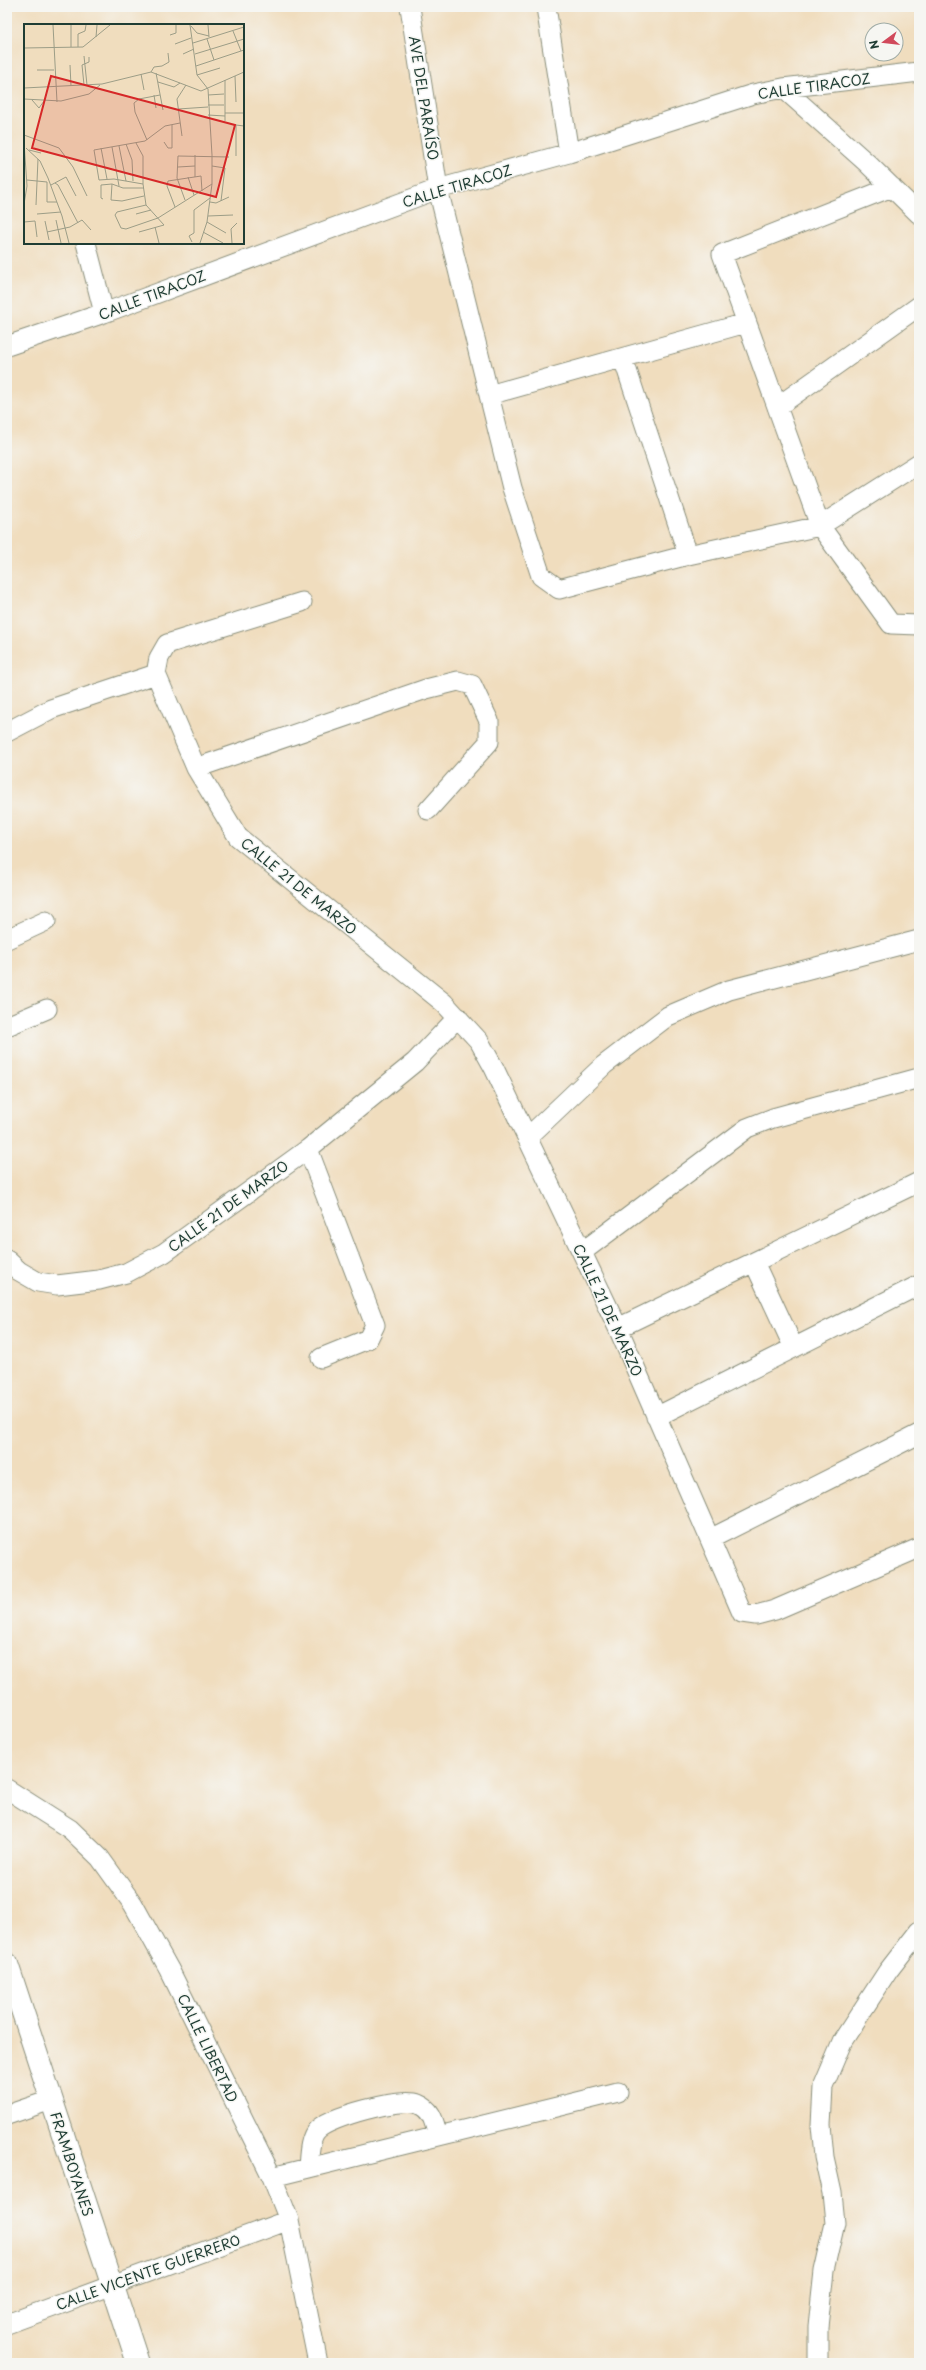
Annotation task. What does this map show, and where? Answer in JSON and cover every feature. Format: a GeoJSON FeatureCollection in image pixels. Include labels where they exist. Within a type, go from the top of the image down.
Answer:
{"type":"FeatureCollection","features":[{"type":"Feature","properties":{"kind":"main road","name":"FRAMBOYANES"},"geometry":{"type":"LineString","coordinates":[[7,1964],[138,2363]]}},
{"type":"Feature","properties":{"kind":"street","name":"AVE DEL PARAÍSO"},"geometry":{"type":"LineString","coordinates":[[410,7],[438,188],[512,488],[541,576],[559,589],[688,555]]}},
{"type":"Feature","properties":{"kind":"street"},"geometry":{"type":"LineString","coordinates":[[546,7],[569,153]]}},
{"type":"Feature","properties":{"kind":"street","name":"CALLE TIRACOZ"},"geometry":{"type":"LineString","coordinates":[[7,346],[104,313],[438,188],[569,153],[753,94],[783,88],[919,72]]}},
{"type":"Feature","properties":{"kind":"street"},"geometry":{"type":"LineString","coordinates":[[783,88],[892,187],[919,214]]}},
{"type":"Feature","properties":{"kind":"street"},"geometry":{"type":"LineString","coordinates":[[892,187],[722,254],[820,526],[890,624],[919,625]]}},
{"type":"Feature","properties":{"kind":"street"},"geometry":{"type":"LineString","coordinates":[[86,244],[104,313]]}},
{"type":"Feature","properties":{"kind":"street"},"geometry":{"type":"LineString","coordinates":[[777,407],[919,306]]}},
{"type":"Feature","properties":{"kind":"street"},"geometry":{"type":"LineString","coordinates":[[489,395],[746,323]]}},
{"type":"Feature","properties":{"kind":"street"},"geometry":{"type":"LineString","coordinates":[[623,358],[688,555],[820,526],[919,463]]}},
{"type":"Feature","properties":{"kind":"street"},"geometry":{"type":"LineString","coordinates":[[7,732],[51,709],[156,674],[159,658],[166,644],[302,602]]}},
{"type":"Feature","properties":{"kind":"street","name":"CALLE 21 DE MARZO"},"geometry":{"type":"LineString","coordinates":[[156,674],[196,768],[238,837],[444,1003],[458,1016],[479,1041],[494,1068],[618,1328],[742,1612],[756,1615],[775,1610],[919,1548]]}},
{"type":"Feature","properties":{"kind":"street"},"geometry":{"type":"LineString","coordinates":[[196,768],[426,689],[458,681],[472,685],[489,721],[489,742],[428,810]]}},
{"type":"Feature","properties":{"kind":"street"},"geometry":{"type":"LineString","coordinates":[[7,938],[46,921]]}},
{"type":"Feature","properties":{"kind":"street"},"geometry":{"type":"LineString","coordinates":[[527,1138],[604,1065],[668,1016],[729,990],[919,940]]}},
{"type":"Feature","properties":{"kind":"street"},"geometry":{"type":"LineString","coordinates":[[7,1026],[47,1009]]}},
{"type":"Feature","properties":{"kind":"street","name":"CALLE 21 DE MARZO"},"geometry":{"type":"LineString","coordinates":[[7,1260],[18,1271],[38,1282],[57,1285],[100,1280],[126,1273],[164,1253],[308,1149],[415,1062],[458,1016]]}},
{"type":"Feature","properties":{"kind":"street"},"geometry":{"type":"LineString","coordinates":[[582,1252],[747,1128],[773,1118],[919,1078]]}},
{"type":"Feature","properties":{"kind":"street"},"geometry":{"type":"LineString","coordinates":[[308,1149],[375,1325],[368,1340],[321,1358]]}},
{"type":"Feature","properties":{"kind":"street"},"geometry":{"type":"LineString","coordinates":[[618,1328],[919,1182]]}},
{"type":"Feature","properties":{"kind":"street"},"geometry":{"type":"LineString","coordinates":[[754,1262],[794,1348]]}},
{"type":"Feature","properties":{"kind":"street"},"geometry":{"type":"LineString","coordinates":[[656,1417],[919,1285]]}},
{"type":"Feature","properties":{"kind":"street"},"geometry":{"type":"LineString","coordinates":[[710,1539],[919,1434]]}},
{"type":"Feature","properties":{"kind":"street","name":"CALLE LIBERTAD"},"geometry":{"type":"LineString","coordinates":[[7,1789],[70,1829],[100,1858],[133,1904],[169,1969],[272,2177],[289,2220],[318,2363]]}},
{"type":"Feature","properties":{"kind":"street"},"geometry":{"type":"LineString","coordinates":[[818,2363],[818,2327],[824,2271],[835,2223],[832,2193],[824,2157],[821,2125],[823,2087],[843,2040],[888,1971],[919,1931]]}},
{"type":"Feature","properties":{"kind":"street"},"geometry":{"type":"LineString","coordinates":[[272,2177],[618,2092]]}},
{"type":"Feature","properties":{"kind":"street"},"geometry":{"type":"LineString","coordinates":[[7,2115],[51,2100]]}},
{"type":"Feature","properties":{"kind":"street"},"geometry":{"type":"LineString","coordinates":[[308,2168],[311,2145],[316,2130],[335,2118],[390,2104],[418,2103],[431,2113],[438,2136]]}},
{"type":"Feature","properties":{"kind":"street","name":"CALLE VICENTE GUERRERO"},"geometry":{"type":"LineString","coordinates":[[7,2324],[289,2220]]}}]}
